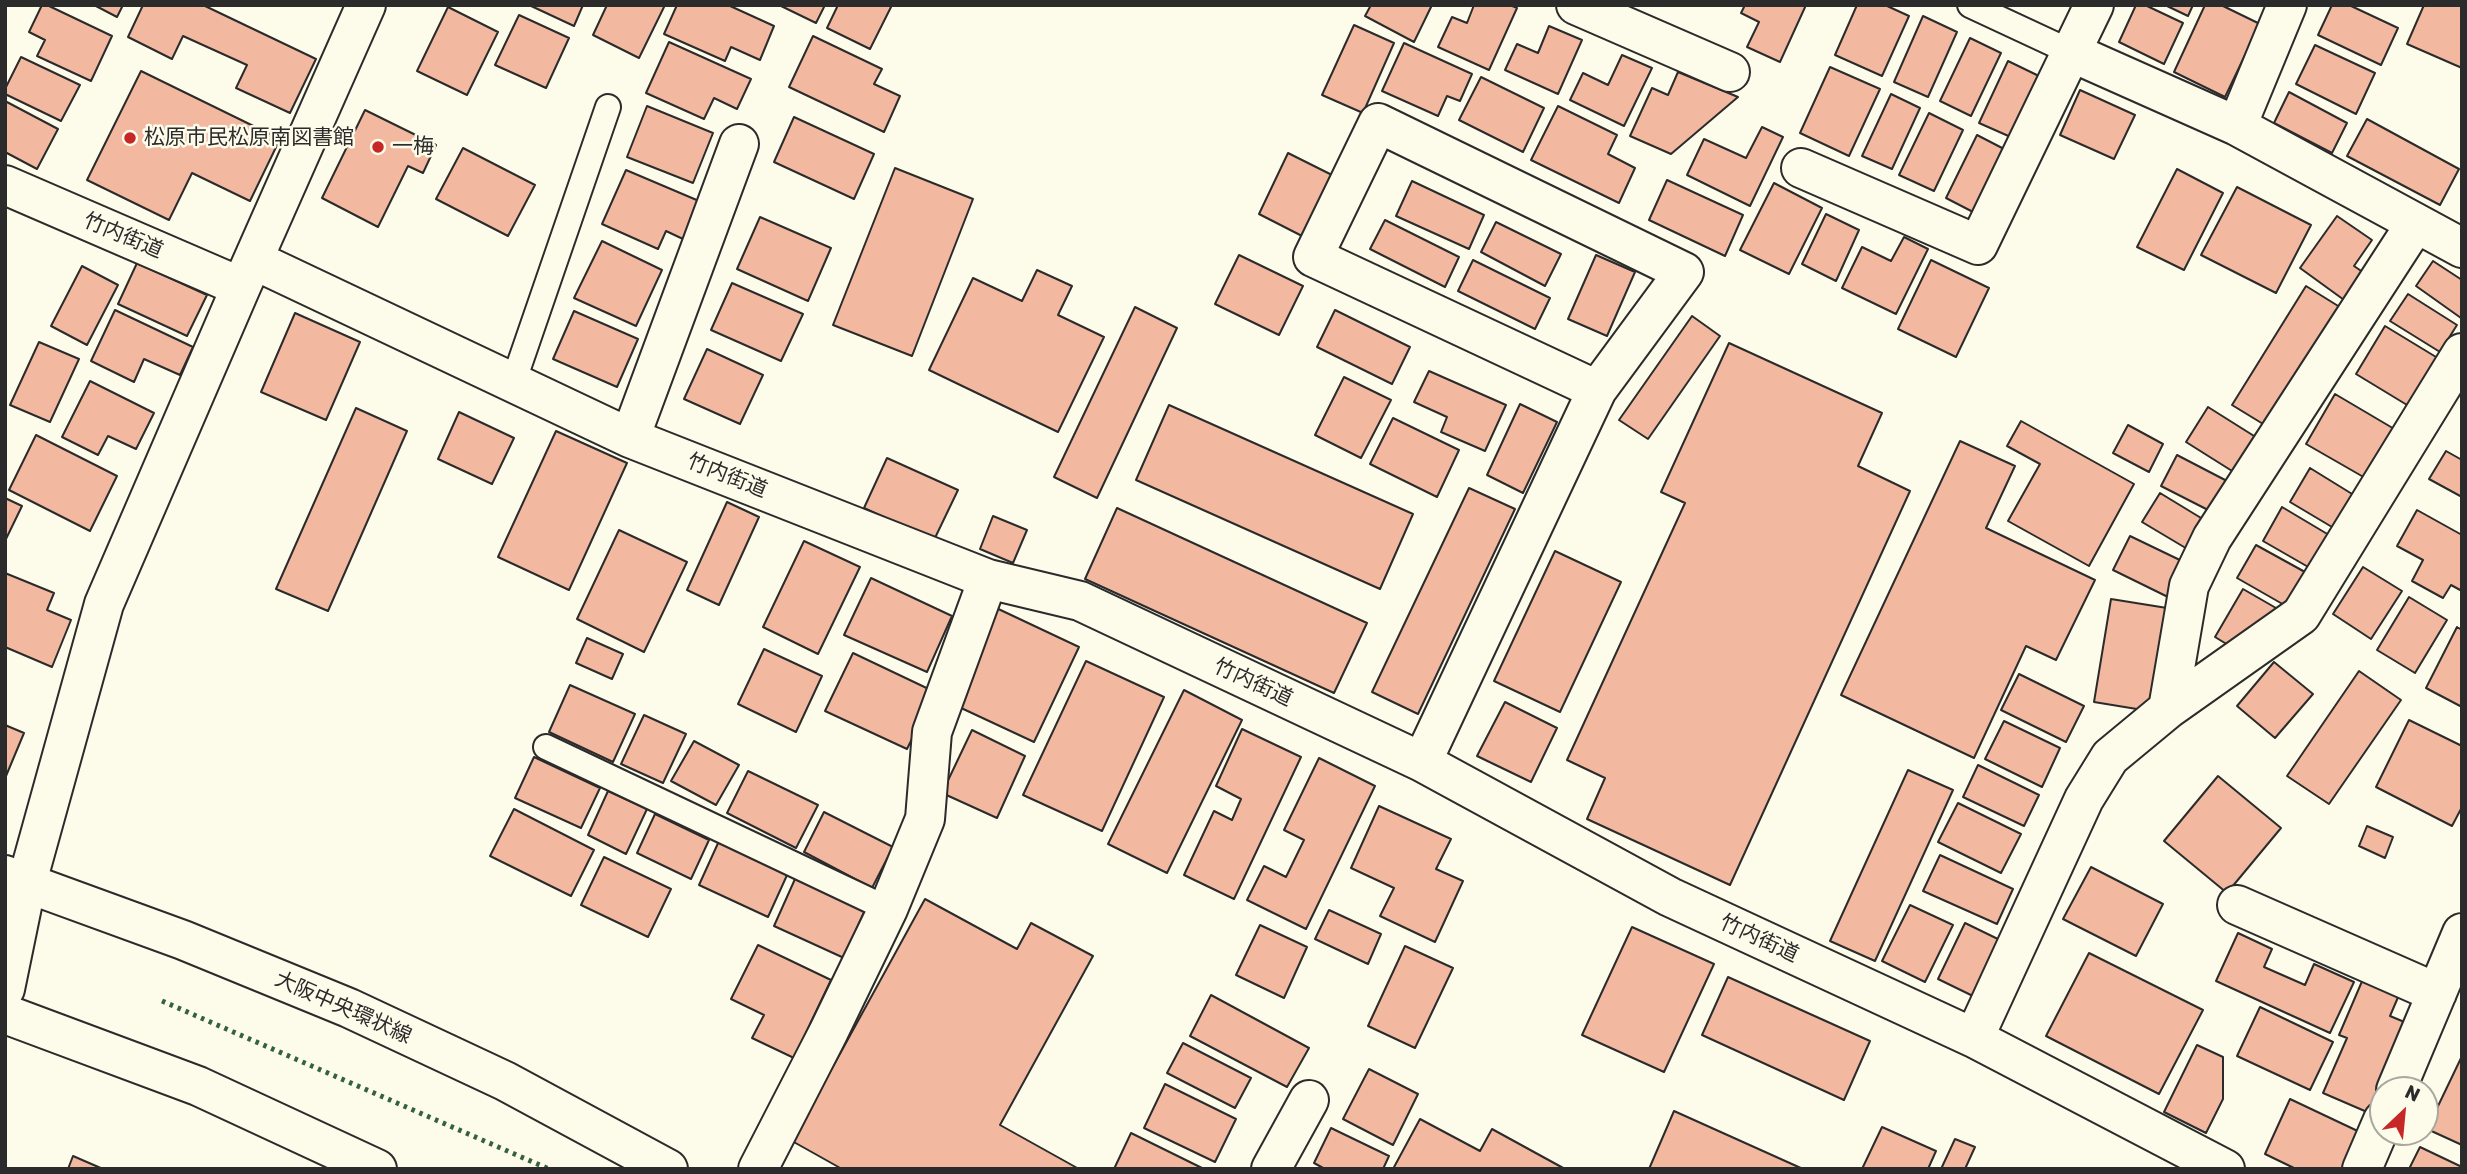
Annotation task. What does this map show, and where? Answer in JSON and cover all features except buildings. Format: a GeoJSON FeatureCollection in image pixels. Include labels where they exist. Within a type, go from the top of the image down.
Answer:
{"type":"FeatureCollection","features":[{"type":"Feature","properties":{"kind":"street"},"geometry":{"type":"LineString","coordinates":[[5,989],[16,878],[104,604],[366,5]]}},
{"type":"Feature","properties":{"kind":"street"},"geometry":{"type":"LineString","coordinates":[[1576,5],[1730,72]]}},
{"type":"Feature","properties":{"kind":"street"},"geometry":{"type":"LineString","coordinates":[[1801,167],[1978,246],[2094,5]]}},
{"type":"Feature","properties":{"kind":"street"},"geometry":{"type":"LineString","coordinates":[[2237,126],[2287,5]]}},
{"type":"Feature","properties":{"kind":"street"},"geometry":{"type":"LineString","coordinates":[[2073,53],[2237,126],[2462,248]]}},
{"type":"Feature","properties":{"kind":"street"},"geometry":{"type":"LineString","coordinates":[[1422,762],[1597,390],[1684,272],[1378,123],[1313,257],[1597,390]]}},
{"type":"Feature","properties":{"kind":"street"},"geometry":{"type":"LineString","coordinates":[[630,438],[739,144]]}},
{"type":"Feature","properties":{"kind":"street","name":"竹内街道"},"geometry":{"type":"LineString","coordinates":[[5,185],[247,274],[513,383],[630,438],[988,579],[1080,601],[1422,762],[1670,897],[1974,1038],[2225,1169]]}},
{"type":"Feature","properties":{"kind":"street"},"geometry":{"type":"LineString","coordinates":[[2168,709],[2189,586],[2212,538],[2416,223]]}},
{"type":"Feature","properties":{"kind":"street"},"geometry":{"type":"LineString","coordinates":[[1974,1038],[2084,799],[2110,757],[2168,709],[2301,615],[2462,353]]}},
{"type":"Feature","properties":{"kind":"street"},"geometry":{"type":"LineString","coordinates":[[758,1169],[888,909],[925,819],[932,732],[988,579]]}},
{"type":"Feature","properties":{"kind":"street","name":"大阪中央環状線"},"geometry":{"type":"LineString","coordinates":[[16,878],[183,940],[349,1008],[505,1081],[668,1169]]}},
{"type":"Feature","properties":{"kind":"street"},"geometry":{"type":"LineString","coordinates":[[2237,905],[2437,993]]}},
{"type":"Feature","properties":{"kind":"street"},"geometry":{"type":"LineString","coordinates":[[2402,1076],[2462,933]]}},
{"type":"Feature","properties":{"kind":"street"},"geometry":{"type":"LineString","coordinates":[[5,1014],[198,1086],[377,1169]]}},
{"type":"Feature","properties":{"kind":"street"},"geometry":{"type":"LineString","coordinates":[[1271,1169],[1309,1100]]}},
{"type":"Feature","properties":{"kind":"street"},"geometry":{"type":"LineString","coordinates":[[2362,1169],[2372,1146]]}},
{"type":"Feature","properties":{"kind":"lane"},"geometry":{"type":"LineString","coordinates":[[1970,5],[2073,53]]}},
{"type":"Feature","properties":{"kind":"lane"},"geometry":{"type":"LineString","coordinates":[[513,383],[608,107]]}},
{"type":"Feature","properties":{"kind":"lane"},"geometry":{"type":"LineString","coordinates":[[546,747],[888,909]]}},
{"type":"Feature","properties":{"kind":"hedge"},"geometry":{"type":"LineString","coordinates":[[162,1001],[549,1169]]}},
{"type":"Feature","properties":{"kind":"place","name":"松原市民松原南図書館"},"geometry":{"type":"Point","coordinates":[130,138]}},
{"type":"Feature","properties":{"kind":"place","name":"一梅"},"geometry":{"type":"Point","coordinates":[378,147]}}]}
